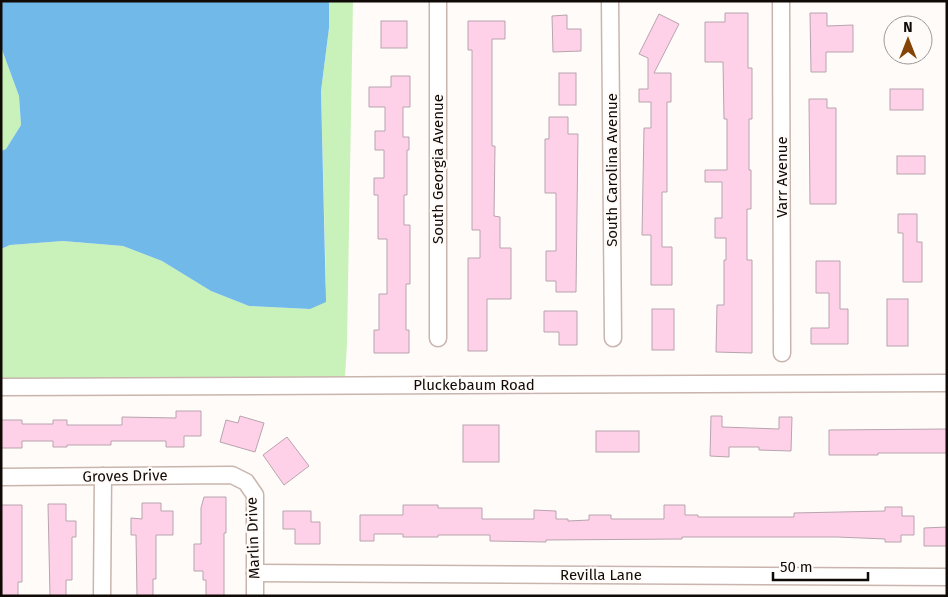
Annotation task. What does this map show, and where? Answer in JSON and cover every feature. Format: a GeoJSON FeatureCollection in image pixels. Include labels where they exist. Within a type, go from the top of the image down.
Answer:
{"type":"FeatureCollection","features":[{"type":"Feature","properties":{"kind":"street","name":"South Georgia Avenue"},"geometry":{"type":"LineString","coordinates":[[438,1],[438,338]]}},
{"type":"Feature","properties":{"kind":"street","name":"South Carolina Avenue"},"geometry":{"type":"LineString","coordinates":[[610,1],[613,338]]}},
{"type":"Feature","properties":{"kind":"street","name":"Varr Avenue"},"geometry":{"type":"LineString","coordinates":[[781,1],[782,353]]}},
{"type":"Feature","properties":{"kind":"street","name":"Pluckebaum Road"},"geometry":{"type":"LineString","coordinates":[[1,387],[947,383]]}},
{"type":"Feature","properties":{"kind":"street","name":"Groves Drive"},"geometry":{"type":"LineString","coordinates":[[1,478],[232,475],[246,482]]}},
{"type":"Feature","properties":{"kind":"street"},"geometry":{"type":"LineString","coordinates":[[102,476],[102,596]]}},
{"type":"Feature","properties":{"kind":"street","name":"Marlin Drive"},"geometry":{"type":"LineString","coordinates":[[246,482],[255,495],[255,596]]}},
{"type":"Feature","properties":{"kind":"street","name":"Revilla Lane"},"geometry":{"type":"LineString","coordinates":[[255,573],[947,577]]}},
{"type":"Feature","properties":{"kind":"green space"},"geometry":{"type":"Polygon","coordinates":[[[329,1],[353,1],[345,378],[1,380],[1,249],[10,245],[63,241],[123,246],[162,261],[211,291],[249,306],[310,309],[326,286],[321,91],[329,28],[329,1]]]}},
{"type":"Feature","properties":{"kind":"green space"},"geometry":{"type":"Polygon","coordinates":[[[1,47],[19,96],[21,125],[6,149],[1,151],[1,47]]]}},
{"type":"Feature","properties":{"kind":"water"},"geometry":{"type":"Polygon","coordinates":[[[1,1],[329,1],[329,28],[321,91],[326,302],[310,309],[249,306],[211,291],[162,261],[123,246],[63,241],[10,245],[1,249],[1,151],[6,149],[21,125],[19,96],[1,47],[1,1]]]}},
{"type":"Feature","properties":{"kind":"building"},"geometry":{"type":"Polygon","coordinates":[[[725,13],[748,13],[748,68],[752,68],[752,119],[749,119],[751,209],[747,209],[747,260],[752,260],[752,353],[716,352],[717,305],[724,305],[726,238],[715,238],[715,218],[722,218],[722,182],[705,182],[705,170],[727,170],[727,119],[724,119],[723,62],[705,62],[705,22],[725,22],[725,13]]]}},
{"type":"Feature","properties":{"kind":"building"},"geometry":{"type":"Polygon","coordinates":[[[810,13],[827,13],[827,26],[853,25],[853,52],[826,52],[826,72],[811,72],[810,13]]]}},
{"type":"Feature","properties":{"kind":"building"},"geometry":{"type":"Polygon","coordinates":[[[659,14],[679,24],[654,73],[671,73],[671,102],[667,102],[667,192],[662,192],[662,247],[672,247],[672,285],[651,285],[651,235],[642,235],[644,128],[651,128],[651,102],[639,102],[639,89],[648,89],[648,58],[639,54],[659,14]]]}},
{"type":"Feature","properties":{"kind":"building"},"geometry":{"type":"Polygon","coordinates":[[[567,15],[567,29],[581,29],[581,51],[553,52],[552,16],[567,15]]]}},
{"type":"Feature","properties":{"kind":"building"},"geometry":{"type":"Polygon","coordinates":[[[381,21],[407,21],[407,48],[381,48],[381,21]]]}},
{"type":"Feature","properties":{"kind":"building"},"geometry":{"type":"Polygon","coordinates":[[[468,21],[505,21],[505,39],[492,39],[492,146],[495,146],[494,216],[500,217],[500,248],[511,248],[511,299],[487,299],[487,351],[468,351],[468,258],[480,258],[480,230],[472,230],[472,50],[468,50],[468,21]]]}},
{"type":"Feature","properties":{"kind":"building"},"geometry":{"type":"Polygon","coordinates":[[[559,73],[576,73],[576,105],[559,105],[559,73]]]}},
{"type":"Feature","properties":{"kind":"building"},"geometry":{"type":"Polygon","coordinates":[[[391,76],[410,76],[410,107],[403,107],[403,137],[409,137],[409,150],[407,150],[407,195],[404,195],[404,225],[410,225],[410,284],[406,284],[406,330],[409,330],[409,353],[374,353],[374,330],[379,330],[379,294],[387,294],[387,239],[378,239],[378,195],[374,195],[374,178],[384,178],[384,150],[375,150],[375,131],[385,131],[385,107],[369,107],[369,87],[391,87],[391,76]]]}},
{"type":"Feature","properties":{"kind":"building"},"geometry":{"type":"Polygon","coordinates":[[[890,89],[923,89],[923,110],[890,110],[890,89]]]}},
{"type":"Feature","properties":{"kind":"building"},"geometry":{"type":"Polygon","coordinates":[[[809,99],[827,99],[827,108],[836,108],[836,204],[810,204],[809,99]]]}},
{"type":"Feature","properties":{"kind":"building"},"geometry":{"type":"Polygon","coordinates":[[[549,117],[568,117],[568,134],[578,134],[576,292],[556,292],[556,281],[546,281],[546,251],[556,251],[556,193],[545,193],[545,139],[549,139],[549,117]]]}},
{"type":"Feature","properties":{"kind":"building"},"geometry":{"type":"Polygon","coordinates":[[[897,156],[925,156],[925,174],[897,174],[897,156]]]}},
{"type":"Feature","properties":{"kind":"building"},"geometry":{"type":"Polygon","coordinates":[[[898,214],[917,214],[917,242],[922,242],[922,282],[903,282],[903,233],[898,233],[898,214]]]}},
{"type":"Feature","properties":{"kind":"building"},"geometry":{"type":"Polygon","coordinates":[[[816,261],[840,261],[840,309],[848,309],[848,344],[811,344],[811,328],[829,328],[829,293],[816,293],[816,261]]]}},
{"type":"Feature","properties":{"kind":"building"},"geometry":{"type":"Polygon","coordinates":[[[887,299],[908,299],[908,346],[887,346],[887,299]]]}},
{"type":"Feature","properties":{"kind":"building"},"geometry":{"type":"Polygon","coordinates":[[[652,309],[674,309],[674,350],[652,350],[652,309]]]}},
{"type":"Feature","properties":{"kind":"building"},"geometry":{"type":"Polygon","coordinates":[[[544,311],[577,311],[577,345],[559,345],[559,332],[544,332],[544,311]]]}},
{"type":"Feature","properties":{"kind":"building"},"geometry":{"type":"Polygon","coordinates":[[[176,411],[201,411],[201,436],[184,436],[184,447],[166,447],[166,441],[111,441],[111,445],[67,445],[67,447],[53,447],[53,441],[22,441],[22,448],[1,448],[1,420],[22,420],[22,424],[53,424],[53,420],[67,420],[67,425],[122,425],[122,417],[176,418],[176,411]]]}},
{"type":"Feature","properties":{"kind":"building"},"geometry":{"type":"Polygon","coordinates":[[[240,416],[264,423],[255,452],[220,442],[226,420],[238,423],[240,416]]]}},
{"type":"Feature","properties":{"kind":"building"},"geometry":{"type":"Polygon","coordinates":[[[711,416],[722,416],[722,427],[779,429],[779,417],[792,417],[791,451],[759,450],[759,447],[729,447],[729,457],[710,456],[711,416]]]}},
{"type":"Feature","properties":{"kind":"building"},"geometry":{"type":"Polygon","coordinates":[[[463,425],[499,425],[499,462],[463,462],[463,425]]]}},
{"type":"Feature","properties":{"kind":"building"},"geometry":{"type":"Polygon","coordinates":[[[947,429],[947,453],[829,455],[829,430],[947,429]]]}},
{"type":"Feature","properties":{"kind":"building"},"geometry":{"type":"Polygon","coordinates":[[[596,431],[639,431],[639,452],[596,452],[596,431]]]}},
{"type":"Feature","properties":{"kind":"building"},"geometry":{"type":"Polygon","coordinates":[[[287,437],[309,466],[284,485],[263,455],[287,437]]]}},
{"type":"Feature","properties":{"kind":"building"},"geometry":{"type":"Polygon","coordinates":[[[204,497],[226,497],[224,596],[206,596],[206,580],[203,580],[203,571],[194,571],[194,544],[201,544],[201,508],[204,497]]]}},
{"type":"Feature","properties":{"kind":"building"},"geometry":{"type":"Polygon","coordinates":[[[142,503],[161,503],[161,511],[173,511],[173,535],[156,535],[156,579],[153,579],[153,596],[137,596],[136,535],[131,535],[131,518],[142,519],[142,503]]]}},
{"type":"Feature","properties":{"kind":"building"},"geometry":{"type":"Polygon","coordinates":[[[48,504],[66,504],[66,521],[76,521],[76,537],[72,537],[72,580],[66,580],[66,596],[50,596],[48,504]]]}},
{"type":"Feature","properties":{"kind":"building"},"geometry":{"type":"Polygon","coordinates":[[[1,505],[22,505],[22,582],[18,582],[18,596],[2,596],[1,505]]]}},
{"type":"Feature","properties":{"kind":"building"},"geometry":{"type":"Polygon","coordinates":[[[403,505],[438,505],[438,508],[482,508],[482,519],[534,519],[534,510],[556,511],[556,519],[568,519],[568,521],[589,520],[589,515],[611,515],[611,519],[664,519],[664,505],[685,505],[685,515],[698,515],[698,517],[794,517],[794,513],[885,511],[885,507],[902,507],[902,516],[914,516],[914,535],[901,535],[901,542],[885,542],[885,539],[837,537],[682,537],[682,539],[546,540],[546,542],[490,541],[490,535],[403,537],[403,534],[374,534],[374,541],[360,541],[360,515],[403,515],[403,505]]]}},
{"type":"Feature","properties":{"kind":"building"},"geometry":{"type":"Polygon","coordinates":[[[283,511],[311,511],[311,522],[320,522],[320,544],[295,544],[295,529],[283,529],[283,511]]]}},
{"type":"Feature","properties":{"kind":"building"},"geometry":{"type":"Polygon","coordinates":[[[947,527],[947,546],[924,546],[924,528],[947,527]]]}}]}
